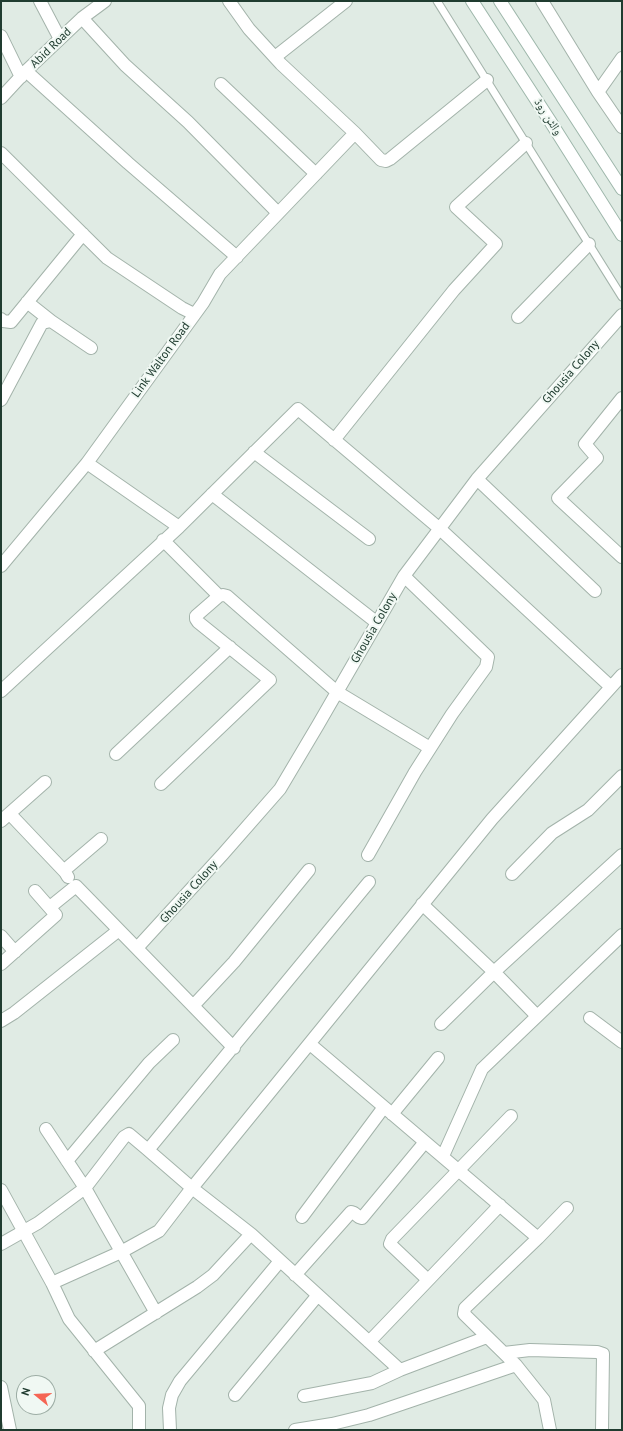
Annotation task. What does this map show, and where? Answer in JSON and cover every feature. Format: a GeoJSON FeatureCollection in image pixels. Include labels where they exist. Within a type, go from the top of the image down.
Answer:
{"type":"FeatureCollection","features":[{"type":"Feature","properties":{"kind":"street"},"geometry":{"type":"LineString","coordinates":[[40,1],[60,39]]}},
{"type":"Feature","properties":{"kind":"street","name":"Abid Road"},"geometry":{"type":"LineString","coordinates":[[1,98],[82,18],[105,1]]}},
{"type":"Feature","properties":{"kind":"street"},"geometry":{"type":"LineString","coordinates":[[229,1],[249,29],[275,57],[355,133],[381,160],[386,161],[487,80]]}},
{"type":"Feature","properties":{"kind":"street"},"geometry":{"type":"LineString","coordinates":[[275,57],[346,1]]}},
{"type":"Feature","properties":{"kind":"street","name":"والٹن روڈ"},"geometry":{"type":"LineString","coordinates":[[472,1],[550,120],[622,235]]}},
{"type":"Feature","properties":{"kind":"street","name":"والٹن روڈ"},"geometry":{"type":"LineString","coordinates":[[500,1],[622,189]]}},
{"type":"Feature","properties":{"kind":"street"},"geometry":{"type":"LineString","coordinates":[[542,1],[598,92],[622,127]]}},
{"type":"Feature","properties":{"kind":"street"},"geometry":{"type":"LineString","coordinates":[[82,18],[126,64],[188,122],[278,213]]}},
{"type":"Feature","properties":{"kind":"street"},"geometry":{"type":"LineString","coordinates":[[1,36],[24,74],[237,257]]}},
{"type":"Feature","properties":{"kind":"street"},"geometry":{"type":"LineString","coordinates":[[598,92],[622,58]]}},
{"type":"Feature","properties":{"kind":"street"},"geometry":{"type":"LineString","coordinates":[[221,84],[316,174]]}},
{"type":"Feature","properties":{"kind":"street"},"geometry":{"type":"LineString","coordinates":[[194,314],[203,303],[220,274],[355,133]]}},
{"type":"Feature","properties":{"kind":"street"},"geometry":{"type":"LineString","coordinates":[[334,440],[454,290],[496,244],[456,207],[526,143]]}},
{"type":"Feature","properties":{"kind":"street","name":"Link Walton Road"},"geometry":{"type":"LineString","coordinates":[[1,153],[107,258],[182,308],[194,314],[87,463],[1,566]]}},
{"type":"Feature","properties":{"kind":"street"},"geometry":{"type":"LineString","coordinates":[[1,319],[3,321],[11,322],[83,234]]}},
{"type":"Feature","properties":{"kind":"street"},"geometry":{"type":"LineString","coordinates":[[518,317],[589,244]]}},
{"type":"Feature","properties":{"kind":"street"},"geometry":{"type":"LineString","coordinates":[[27,302],[51,321],[91,348]]}},
{"type":"Feature","properties":{"kind":"street","name":"Ghousia Colony"},"geometry":{"type":"LineString","coordinates":[[137,948],[280,789],[404,576],[477,479],[622,315]]}},
{"type":"Feature","properties":{"kind":"street"},"geometry":{"type":"LineString","coordinates":[[1,400],[42,323],[51,321]]}},
{"type":"Feature","properties":{"kind":"street"},"geometry":{"type":"LineString","coordinates":[[622,398],[585,444],[597,458],[558,498],[622,557]]}},
{"type":"Feature","properties":{"kind":"street"},"geometry":{"type":"LineString","coordinates":[[1,691],[163,540],[179,527],[298,409],[440,529],[611,687]]}},
{"type":"Feature","properties":{"kind":"street"},"geometry":{"type":"LineString","coordinates":[[254,452],[368,539]]}},
{"type":"Feature","properties":{"kind":"street"},"geometry":{"type":"LineString","coordinates":[[87,463],[179,527]]}},
{"type":"Feature","properties":{"kind":"street"},"geometry":{"type":"LineString","coordinates":[[477,479],[595,591]]}},
{"type":"Feature","properties":{"kind":"street"},"geometry":{"type":"LineString","coordinates":[[212,494],[376,622]]}},
{"type":"Feature","properties":{"kind":"street"},"geometry":{"type":"LineString","coordinates":[[163,540],[220,596]]}},
{"type":"Feature","properties":{"kind":"street"},"geometry":{"type":"LineString","coordinates":[[368,855],[430,748],[452,714],[486,667],[488,657],[404,576]]}},
{"type":"Feature","properties":{"kind":"street"},"geometry":{"type":"LineString","coordinates":[[161,784],[270,680],[196,619],[196,616],[220,596],[227,596],[337,692],[430,748]]}},
{"type":"Feature","properties":{"kind":"street"},"geometry":{"type":"LineString","coordinates":[[116,754],[230,647]]}},
{"type":"Feature","properties":{"kind":"street"},"geometry":{"type":"LineString","coordinates":[[52,1283],[120,1252],[159,1231],[192,1188],[492,819],[622,675]]}},
{"type":"Feature","properties":{"kind":"street"},"geometry":{"type":"LineString","coordinates":[[512,874],[552,833],[588,810],[622,776]]}},
{"type":"Feature","properties":{"kind":"street"},"geometry":{"type":"LineString","coordinates":[[45,782],[6,817],[66,872],[76,886],[234,1048]]}},
{"type":"Feature","properties":{"kind":"street"},"geometry":{"type":"LineString","coordinates":[[66,872],[67,868],[101,839]]}},
{"type":"Feature","properties":{"kind":"street"},"geometry":{"type":"LineString","coordinates":[[441,1024],[494,972],[622,855]]}},
{"type":"Feature","properties":{"kind":"street"},"geometry":{"type":"LineString","coordinates":[[193,1006],[234,962],[309,870]]}},
{"type":"Feature","properties":{"kind":"street"},"geometry":{"type":"LineString","coordinates":[[148,1150],[234,1048],[369,882]]}},
{"type":"Feature","properties":{"kind":"street"},"geometry":{"type":"LineString","coordinates":[[50,907],[76,886]]}},
{"type":"Feature","properties":{"kind":"street"},"geometry":{"type":"LineString","coordinates":[[1,964],[56,915],[35,891]]}},
{"type":"Feature","properties":{"kind":"street"},"geometry":{"type":"LineString","coordinates":[[422,904],[494,972],[537,1016]]}},
{"type":"Feature","properties":{"kind":"street"},"geometry":{"type":"LineString","coordinates":[[1,1021],[14,1013],[119,930]]}},
{"type":"Feature","properties":{"kind":"street"},"geometry":{"type":"LineString","coordinates":[[443,1156],[482,1070],[622,934]]}},
{"type":"Feature","properties":{"kind":"street"},"geometry":{"type":"LineString","coordinates":[[1,936],[15,952]]}},
{"type":"Feature","properties":{"kind":"street"},"geometry":{"type":"LineString","coordinates":[[590,1018],[622,1042]]}},
{"type":"Feature","properties":{"kind":"street"},"geometry":{"type":"LineString","coordinates":[[67,1161],[149,1064],[173,1040]]}},
{"type":"Feature","properties":{"kind":"street"},"geometry":{"type":"LineString","coordinates":[[310,1044],[538,1238]]}},
{"type":"Feature","properties":{"kind":"street"},"geometry":{"type":"LineString","coordinates":[[302,1217],[388,1111],[438,1058]]}},
{"type":"Feature","properties":{"kind":"street"},"geometry":{"type":"LineString","coordinates":[[428,1280],[390,1244],[392,1239],[511,1116]]}},
{"type":"Feature","properties":{"kind":"street"},"geometry":{"type":"LineString","coordinates":[[46,1129],[85,1188],[156,1313]]}},
{"type":"Feature","properties":{"kind":"street"},"geometry":{"type":"LineString","coordinates":[[1,1244],[38,1223],[85,1188],[124,1138],[129,1134],[192,1188],[251,1234],[400,1370]]}},
{"type":"Feature","properties":{"kind":"street"},"geometry":{"type":"LineString","coordinates":[[296,1275],[351,1212],[362,1218],[426,1142]]}},
{"type":"Feature","properties":{"kind":"street"},"geometry":{"type":"LineString","coordinates":[[1,1190],[52,1283],[69,1319],[139,1406],[139,1430]]}},
{"type":"Feature","properties":{"kind":"street"},"geometry":{"type":"LineString","coordinates":[[369,1342],[500,1205]]}},
{"type":"Feature","properties":{"kind":"street"},"geometry":{"type":"LineString","coordinates":[[550,1430],[544,1400],[516,1365],[464,1314],[465,1308],[567,1208]]}},
{"type":"Feature","properties":{"kind":"street"},"geometry":{"type":"LineString","coordinates":[[94,1351],[197,1287],[213,1275],[251,1234]]}},
{"type":"Feature","properties":{"kind":"street"},"geometry":{"type":"LineString","coordinates":[[170,1430],[169,1408],[172,1395],[180,1381],[280,1261]]}},
{"type":"Feature","properties":{"kind":"street"},"geometry":{"type":"LineString","coordinates":[[235,1395],[318,1295]]}},
{"type":"Feature","properties":{"kind":"street"},"geometry":{"type":"LineString","coordinates":[[304,1396],[372,1383],[400,1370],[487,1337]]}},
{"type":"Feature","properties":{"kind":"street"},"geometry":{"type":"LineString","coordinates":[[504,1353],[530,1350],[597,1352],[603,1354],[602,1430]]}},
{"type":"Feature","properties":{"kind":"street"},"geometry":{"type":"LineString","coordinates":[[296,1430],[332,1424],[368,1415],[516,1365]]}},
{"type":"Feature","properties":{"kind":"street"},"geometry":{"type":"LineString","coordinates":[[1,1387],[10,1430]]}},
{"type":"Feature","properties":{"kind":"lane"},"geometry":{"type":"LineString","coordinates":[[437,1],[622,297]]}}]}
